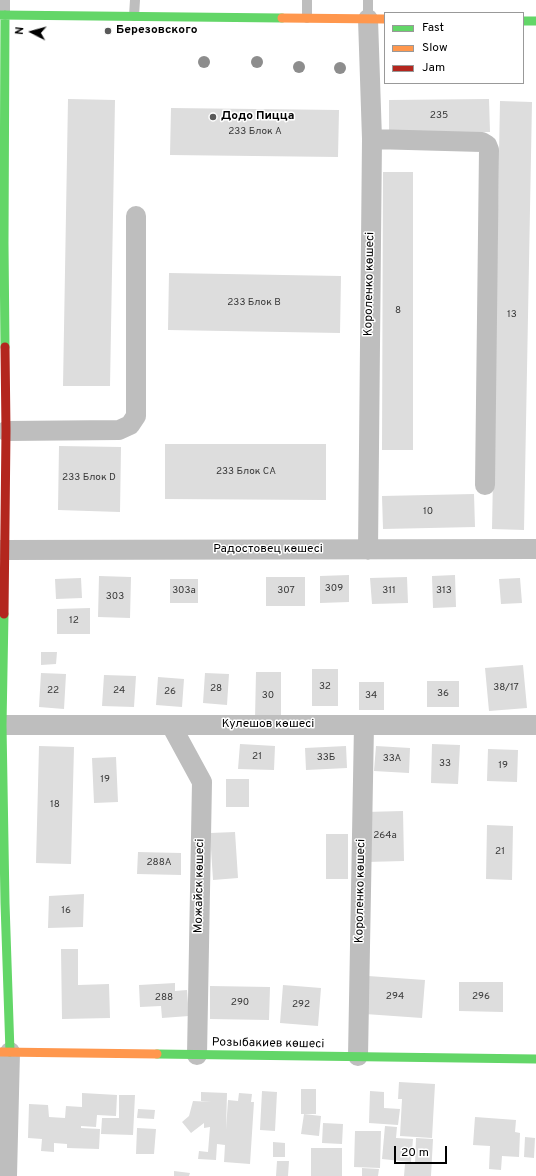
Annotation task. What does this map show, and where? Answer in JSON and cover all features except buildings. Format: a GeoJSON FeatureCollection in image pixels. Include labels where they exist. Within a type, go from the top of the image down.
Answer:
{"type":"FeatureCollection","features":[{"type":"Feature","properties":{"kind":"street"},"geometry":{"type":"LineString","coordinates":[[7,1176],[5,895],[1,725],[2,550],[6,431],[2,243],[2,15],[307,18],[374,13]]}},
{"type":"Feature","properties":{"kind":"street","name":"Короленко көшесі"},"geometry":{"type":"LineString","coordinates":[[368,550],[374,13]]}},
{"type":"Feature","properties":{"kind":"street"},"geometry":{"type":"LineString","coordinates":[[524,21],[536,21]]}},
{"type":"Feature","properties":{"kind":"street"},"geometry":{"type":"LineString","coordinates":[[372,139],[482,142],[487,145],[489,150],[485,485]]}},
{"type":"Feature","properties":{"kind":"street"},"geometry":{"type":"LineString","coordinates":[[6,431],[119,430],[130,424],[136,416],[136,216]]}},
{"type":"Feature","properties":{"kind":"street","name":"Радостовец көшесі"},"geometry":{"type":"LineString","coordinates":[[2,550],[536,549]]}},
{"type":"Feature","properties":{"kind":"street","name":"Кулешов көшесі"},"geometry":{"type":"LineString","coordinates":[[1,725],[536,725]]}},
{"type":"Feature","properties":{"kind":"street","name":"Можайск көшесі"},"geometry":{"type":"LineString","coordinates":[[171,725],[202,782],[197,1055]]}},
{"type":"Feature","properties":{"kind":"street","name":"Короленко көшесі"},"geometry":{"type":"LineString","coordinates":[[358,1056],[364,725]]}},
{"type":"Feature","properties":{"kind":"street","name":"Розыбакиев көшесі"},"geometry":{"type":"LineString","coordinates":[[5,1052],[536,1059]]}},
{"type":"Feature","properties":{"kind":"lane"},"geometry":{"type":"LineString","coordinates":[[2,15],[5,0]]}},
{"type":"Feature","properties":{"kind":"lane"},"geometry":{"type":"LineString","coordinates":[[134,16],[135,0]]}},
{"type":"Feature","properties":{"kind":"lane"},"geometry":{"type":"LineString","coordinates":[[307,0],[307,18]]}},
{"type":"Feature","properties":{"kind":"traffic: fast"},"geometry":{"type":"LineString","coordinates":[[0,15],[282,18]]}},
{"type":"Feature","properties":{"kind":"traffic: fast"},"geometry":{"type":"LineString","coordinates":[[5,15],[5,347]]}},
{"type":"Feature","properties":{"kind":"traffic: fast"},"geometry":{"type":"LineString","coordinates":[[524,21],[536,21]]}},
{"type":"Feature","properties":{"kind":"traffic: fast"},"geometry":{"type":"LineString","coordinates":[[4,614],[2,725],[5,903],[10,1052]]}},
{"type":"Feature","properties":{"kind":"traffic: fast"},"geometry":{"type":"LineString","coordinates":[[157,1054],[536,1059]]}},
{"type":"Feature","properties":{"kind":"traffic: slow"},"geometry":{"type":"LineString","coordinates":[[282,18],[384,19]]}},
{"type":"Feature","properties":{"kind":"traffic: slow"},"geometry":{"type":"LineString","coordinates":[[0,1052],[157,1054]]}},
{"type":"Feature","properties":{"kind":"traffic: jam"},"geometry":{"type":"LineString","coordinates":[[4,614],[6,431],[5,347]]}},
{"type":"Feature","properties":{"kind":"place","name":"Березовского"},"geometry":{"type":"Point","coordinates":[108,31]}},
{"type":"Feature","properties":{"kind":"place","name":"Додо Пицца"},"geometry":{"type":"Point","coordinates":[213,117]}}]}
